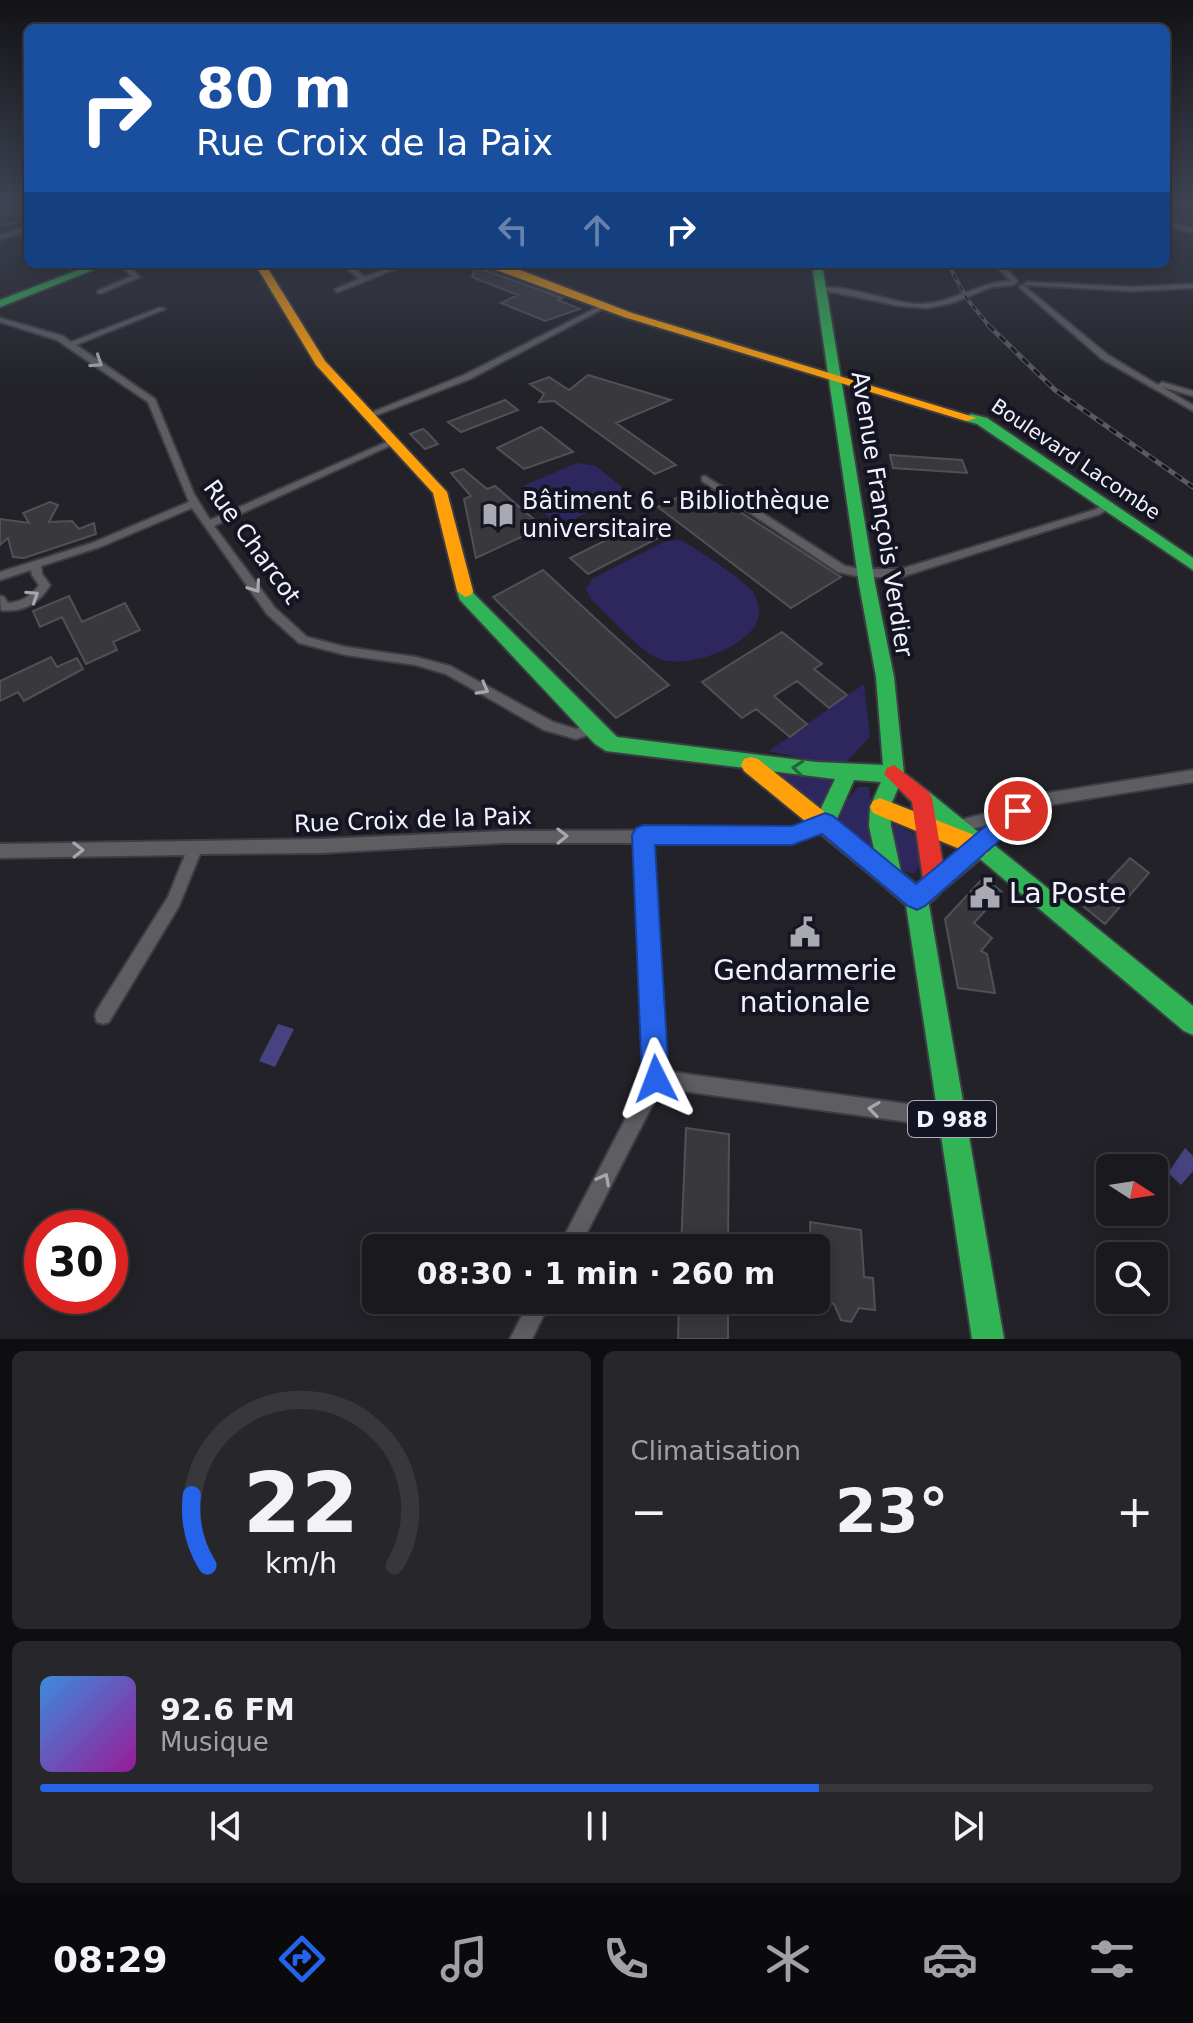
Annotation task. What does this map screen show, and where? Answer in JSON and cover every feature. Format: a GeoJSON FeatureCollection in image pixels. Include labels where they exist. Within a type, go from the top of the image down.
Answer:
{"type":"FeatureCollection","features":[{"type":"Feature","properties":{"kind":"main road"},"geometry":{"type":"LineString","coordinates":[[0,304],[93,268]]}},
{"type":"Feature","properties":{"kind":"main road"},"geometry":{"type":"LineString","coordinates":[[263,268],[320,363],[440,492],[466,596],[613,745],[749,764],[894,774],[1193,1022]]}},
{"type":"Feature","properties":{"kind":"main road","name":"Boulevard Lacombe"},"geometry":{"type":"LineString","coordinates":[[501,268],[604,306],[982,421],[1193,565]]}},
{"type":"Feature","properties":{"kind":"main road","name":"Avenue François Verdier"},"geometry":{"type":"LineString","coordinates":[[818,268],[865,573],[885,677],[894,774]]}},
{"type":"Feature","properties":{"kind":"main road"},"geometry":{"type":"LineString","coordinates":[[749,764],[917,899],[979,847]]}},
{"type":"Feature","properties":{"kind":"main road"},"geometry":{"type":"LineString","coordinates":[[825,823],[848,772]]}},
{"type":"Feature","properties":{"kind":"main road"},"geometry":{"type":"LineString","coordinates":[[891,878],[880,826],[880,807],[894,774]]}},
{"type":"Feature","properties":{"kind":"main road"},"geometry":{"type":"LineString","coordinates":[[922,798],[935,883]]}},
{"type":"Feature","properties":{"kind":"main road"},"geometry":{"type":"LineString","coordinates":[[880,807],[979,847]]}},
{"type":"Feature","properties":{"kind":"main road","name":"D 988"},"geometry":{"type":"LineString","coordinates":[[917,899],[988,1339]]}},
{"type":"Feature","properties":{"kind":"street"},"geometry":{"type":"LineString","coordinates":[[100,292],[137,277],[127,268]]}},
{"type":"Feature","properties":{"kind":"street"},"geometry":{"type":"LineString","coordinates":[[349,268],[364,280]]}},
{"type":"Feature","properties":{"kind":"street"},"geometry":{"type":"LineString","coordinates":[[338,290],[395,268]]}},
{"type":"Feature","properties":{"kind":"street"},"geometry":{"type":"LineString","coordinates":[[1001,268],[1105,357],[1193,408]]}},
{"type":"Feature","properties":{"kind":"street"},"geometry":{"type":"LineString","coordinates":[[821,289],[931,306],[995,283],[1132,289],[1193,286]]}},
{"type":"Feature","properties":{"kind":"street"},"geometry":{"type":"LineString","coordinates":[[369,415],[467,377],[604,306]]}},
{"type":"Feature","properties":{"kind":"street"},"geometry":{"type":"LineString","coordinates":[[70,345],[161,309]]}},
{"type":"Feature","properties":{"kind":"street","name":"Rue Charcot"},"geometry":{"type":"LineString","coordinates":[[0,320],[60,338],[152,401],[165,439],[194,503],[271,611],[303,640],[368,655],[416,661],[450,671],[549,726],[576,734],[593,728]]}},
{"type":"Feature","properties":{"kind":"street"},"geometry":{"type":"LineString","coordinates":[[1142,378],[1190,393]]}},
{"type":"Feature","properties":{"kind":"street"},"geometry":{"type":"LineString","coordinates":[[1174,397],[1179,392],[1190,393]]}},
{"type":"Feature","properties":{"kind":"street"},"geometry":{"type":"LineString","coordinates":[[208,525],[394,442]]}},
{"type":"Feature","properties":{"kind":"street"},"geometry":{"type":"LineString","coordinates":[[705,479],[842,569],[865,573],[901,573],[1097,512],[1109,505]]}},
{"type":"Feature","properties":{"kind":"street"},"geometry":{"type":"LineString","coordinates":[[0,576],[96,545],[194,503]]}},
{"type":"Feature","properties":{"kind":"street"},"geometry":{"type":"LineString","coordinates":[[0,600],[10,608],[39,595],[45,585],[37,575],[36,566]]}},
{"type":"Feature","properties":{"kind":"street"},"geometry":{"type":"LineString","coordinates":[[956,827],[1018,811],[1041,800],[1193,776]]}},
{"type":"Feature","properties":{"kind":"street"},"geometry":{"type":"LineString","coordinates":[[979,847],[1018,811]]}},
{"type":"Feature","properties":{"kind":"street","name":"Rue Croix de la Paix"},"geometry":{"type":"LineString","coordinates":[[0,851],[643,835],[792,836],[825,823]]}},
{"type":"Feature","properties":{"kind":"street"},"geometry":{"type":"LineString","coordinates":[[575,1234],[656,1079],[643,835]]}},
{"type":"Feature","properties":{"kind":"street"},"geometry":{"type":"LineString","coordinates":[[103,1016],[174,901],[195,848]]}},
{"type":"Feature","properties":{"kind":"street"},"geometry":{"type":"LineString","coordinates":[[656,1079],[952,1119]]}},
{"type":"Feature","properties":{"kind":"street"},"geometry":{"type":"LineString","coordinates":[[521,1339],[534,1314]]}},
{"type":"Feature","properties":{"kind":"shaded area"},"geometry":{"type":"Polygon","coordinates":[[[577,463],[596,466],[623,488],[623,495],[566,523],[556,523],[522,496],[521,490],[525,485],[577,463]]]}},
{"type":"Feature","properties":{"kind":"shaded area"},"geometry":{"type":"Polygon","coordinates":[[[680,540],[719,564],[749,588],[755,595],[759,611],[756,623],[734,645],[700,658],[667,661],[647,652],[631,638],[591,599],[586,589],[592,579],[665,541],[680,540]]]}},
{"type":"Feature","properties":{"kind":"shaded area"},"geometry":{"type":"Polygon","coordinates":[[[864,684],[870,737],[846,762],[815,761],[769,751],[864,684]]]}},
{"type":"Feature","properties":{"kind":"shaded area"},"geometry":{"type":"Polygon","coordinates":[[[766,769],[824,777],[834,783],[818,812],[766,769]]]}},
{"type":"Feature","properties":{"kind":"shaded area"},"geometry":{"type":"Polygon","coordinates":[[[858,787],[869,787],[877,854],[839,823],[841,808],[858,787]]]}},
{"type":"Feature","properties":{"kind":"shaded area"},"geometry":{"type":"Polygon","coordinates":[[[888,824],[895,824],[920,837],[922,860],[914,874],[904,871],[891,848],[888,824]]]}},
{"type":"Feature","properties":{"kind":"shaded area"},"geometry":{"type":"Polygon","coordinates":[[[278,1024],[294,1029],[275,1067],[259,1061],[278,1024]]]}},
{"type":"Feature","properties":{"kind":"shaded area"},"geometry":{"type":"Polygon","coordinates":[[[1185,1148],[1193,1156],[1193,1171],[1181,1185],[1168,1173],[1185,1148]]]}},
{"type":"Feature","properties":{"kind":"building"},"geometry":{"type":"Polygon","coordinates":[[[476,268],[479,268],[562,298],[558,300],[580,309],[545,321],[501,303],[518,295],[472,277],[476,268]]]}},
{"type":"Feature","properties":{"kind":"building"},"geometry":{"type":"Polygon","coordinates":[[[588,375],[671,400],[616,423],[676,465],[655,474],[554,401],[539,402],[544,394],[530,384],[549,377],[569,390],[588,375]]]}},
{"type":"Feature","properties":{"kind":"building"},"geometry":{"type":"Polygon","coordinates":[[[505,400],[518,410],[461,432],[448,422],[505,400]]]}},
{"type":"Feature","properties":{"kind":"building"},"geometry":{"type":"Polygon","coordinates":[[[541,427],[573,452],[524,469],[497,448],[541,427]]]}},
{"type":"Feature","properties":{"kind":"building"},"geometry":{"type":"Polygon","coordinates":[[[423,429],[438,444],[425,449],[410,434],[423,429]]]}},
{"type":"Feature","properties":{"kind":"building"},"geometry":{"type":"Polygon","coordinates":[[[890,455],[962,460],[967,473],[893,468],[890,455]]]}},
{"type":"Feature","properties":{"kind":"building","name":"Bâtiment 6 - Bibliothèque universitaire"},"geometry":{"type":"Polygon","coordinates":[[[463,469],[487,489],[495,486],[543,527],[476,558],[464,499],[471,496],[451,473],[463,469]]]}},
{"type":"Feature","properties":{"kind":"building"},"geometry":{"type":"Polygon","coordinates":[[[700,487],[731,510],[734,508],[841,577],[791,608],[658,507],[700,487]]]}},
{"type":"Feature","properties":{"kind":"building"},"geometry":{"type":"Polygon","coordinates":[[[50,502],[58,505],[49,522],[72,521],[79,529],[94,523],[96,534],[24,558],[13,557],[8,538],[0,545],[0,519],[29,523],[23,513],[50,502]]]}},
{"type":"Feature","properties":{"kind":"building"},"geometry":{"type":"Polygon","coordinates":[[[641,523],[660,537],[588,574],[570,558],[641,523]]]}},
{"type":"Feature","properties":{"kind":"building"},"geometry":{"type":"Polygon","coordinates":[[[543,570],[669,685],[616,718],[493,597],[543,570]]]}},
{"type":"Feature","properties":{"kind":"building"},"geometry":{"type":"Polygon","coordinates":[[[69,596],[82,622],[125,603],[140,630],[113,642],[117,650],[86,664],[62,617],[40,627],[33,611],[69,596]]]}},
{"type":"Feature","properties":{"kind":"building"},"geometry":{"type":"Polygon","coordinates":[[[782,632],[822,664],[814,669],[847,695],[829,708],[797,681],[774,696],[807,724],[790,737],[756,709],[742,718],[702,682],[782,632]]]}},
{"type":"Feature","properties":{"kind":"building"},"geometry":{"type":"Polygon","coordinates":[[[51,657],[57,667],[77,658],[83,669],[24,701],[18,692],[0,701],[0,681],[51,657]]]}},
{"type":"Feature","properties":{"kind":"building"},"geometry":{"type":"Polygon","coordinates":[[[1130,858],[1149,873],[1105,924],[1084,907],[1130,858]]]}},
{"type":"Feature","properties":{"kind":"building"},"geometry":{"type":"Polygon","coordinates":[[[984,877],[1002,892],[974,923],[992,938],[981,951],[987,954],[995,993],[958,988],[945,919],[984,877]]]}},
{"type":"Feature","properties":{"kind":"building"},"geometry":{"type":"Polygon","coordinates":[[[686,1128],[729,1134],[728,1234],[682,1234],[686,1128]]]}},
{"type":"Feature","properties":{"kind":"building"},"geometry":{"type":"Polygon","coordinates":[[[810,1222],[861,1230],[864,1277],[873,1278],[875,1310],[859,1308],[851,1322],[841,1320],[834,1304],[830,1303],[830,1234],[810,1234],[810,1222]]]}},
{"type":"Feature","properties":{"kind":"building"},"geometry":{"type":"Polygon","coordinates":[[[679,1314],[728,1314],[728,1339],[678,1339],[679,1314]]]}},
{"type":"Feature","properties":{"kind":"railway"},"geometry":{"type":"LineString","coordinates":[[950,268],[967,299],[990,327]]}},
{"type":"Feature","properties":{"kind":"railway"},"geometry":{"type":"LineString","coordinates":[[990,327],[1055,390],[1193,487]]}},
{"type":"Feature","properties":{"kind":"traffic: fast"},"geometry":{"type":"LineString","coordinates":[[0,304],[93,268]]}},
{"type":"Feature","properties":{"kind":"traffic: fast"},"geometry":{"type":"LineString","coordinates":[[818,268],[867,584],[885,677],[894,774],[880,807],[880,826],[891,878],[917,899]]}},
{"type":"Feature","properties":{"kind":"traffic: fast"},"geometry":{"type":"LineString","coordinates":[[971,418],[982,421],[1193,565]]}},
{"type":"Feature","properties":{"kind":"traffic: fast"},"geometry":{"type":"LineString","coordinates":[[465,591],[466,596],[602,738],[613,745],[816,770],[894,774]]}},
{"type":"Feature","properties":{"kind":"traffic: fast"},"geometry":{"type":"LineString","coordinates":[[825,823],[848,772]]}},
{"type":"Feature","properties":{"kind":"traffic: fast"},"geometry":{"type":"LineString","coordinates":[[922,798],[1193,1022]]}},
{"type":"Feature","properties":{"kind":"traffic: fast"},"geometry":{"type":"LineString","coordinates":[[935,883],[979,847]]}},
{"type":"Feature","properties":{"kind":"traffic: fast"},"geometry":{"type":"LineString","coordinates":[[917,899],[988,1339]]}},
{"type":"Feature","properties":{"kind":"traffic: slow"},"geometry":{"type":"LineString","coordinates":[[262,268],[320,363],[440,492],[465,591]]}},
{"type":"Feature","properties":{"kind":"traffic: slow"},"geometry":{"type":"LineString","coordinates":[[501,268],[628,315],[971,418]]}},
{"type":"Feature","properties":{"kind":"traffic: slow"},"geometry":{"type":"LineString","coordinates":[[751,765],[891,878]]}},
{"type":"Feature","properties":{"kind":"traffic: slow"},"geometry":{"type":"LineString","coordinates":[[880,807],[979,847]]}},
{"type":"Feature","properties":{"kind":"traffic: jam"},"geometry":{"type":"LineString","coordinates":[[894,774],[922,798],[935,883],[917,899]]}},
{"type":"Feature","properties":{"kind":"place","name":"Bâtiment 6 - Bibliothèque universitaire"},"geometry":{"type":"Point","coordinates":[498,515]}},
{"type":"Feature","properties":{"kind":"place","name":"La Poste"},"geometry":{"type":"Point","coordinates":[985,893]}},
{"type":"Feature","properties":{"kind":"place","name":"Gendarmerie nationale"},"geometry":{"type":"Point","coordinates":[805,932]}},
{"type":"Feature","properties":{"kind":"route"},"geometry":{"type":"LineString","coordinates":[[656,1079],[643,835],[792,836],[825,823],[917,899],[1018,811]]}}]}
